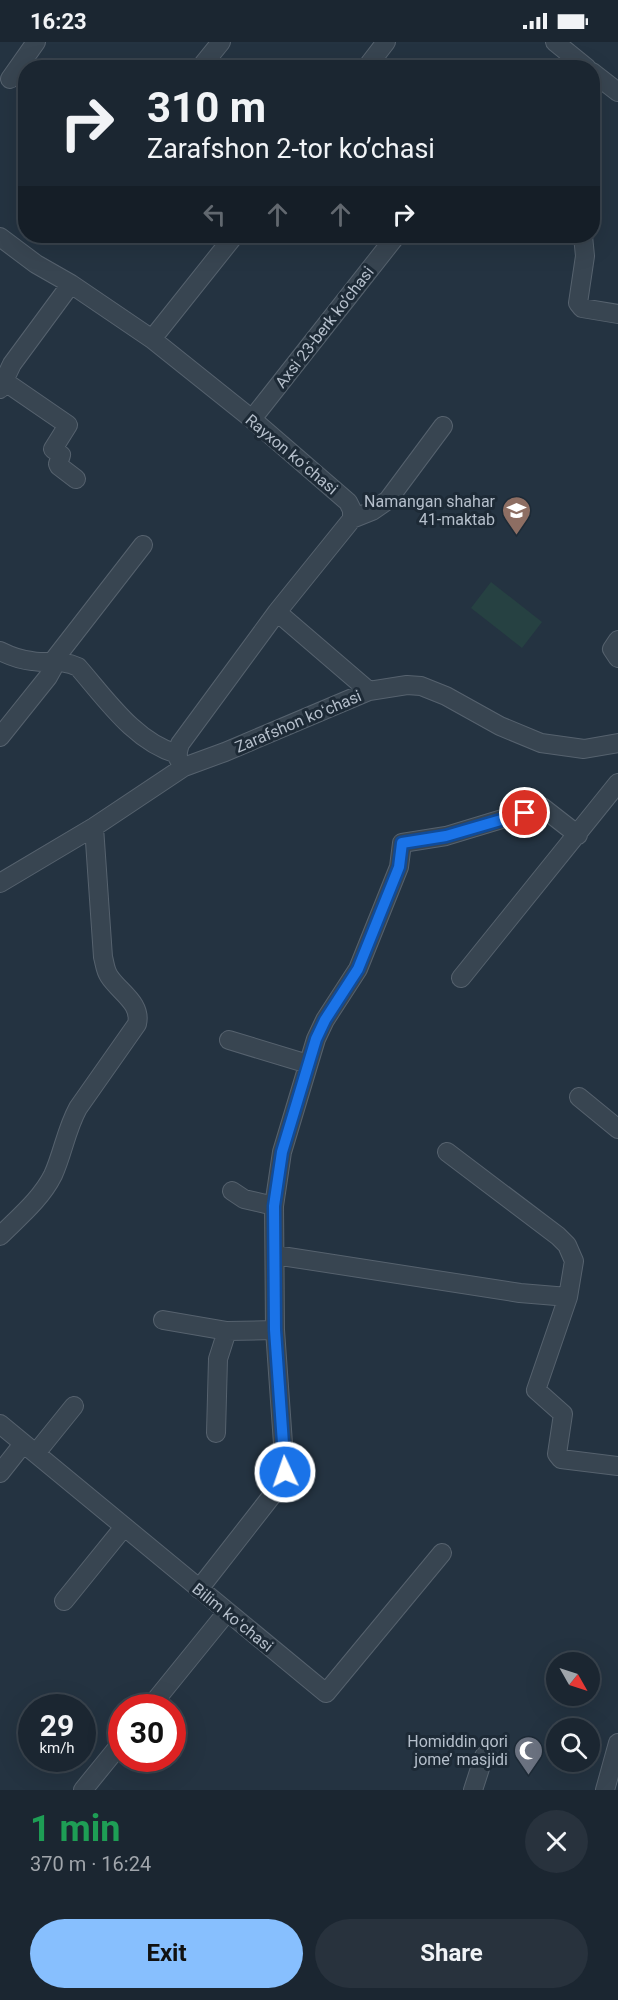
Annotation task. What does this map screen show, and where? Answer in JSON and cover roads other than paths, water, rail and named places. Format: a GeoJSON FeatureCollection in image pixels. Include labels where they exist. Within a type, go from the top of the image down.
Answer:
{"type":"FeatureCollection","features":[{"type":"Feature","properties":{"kind":"street"},"geometry":{"type":"LineString","coordinates":[[23,60],[36,42]]}},
{"type":"Feature","properties":{"kind":"street"},"geometry":{"type":"LineString","coordinates":[[206,60],[221,42]]}},
{"type":"Feature","properties":{"kind":"street"},"geometry":{"type":"LineString","coordinates":[[372,60],[386,42]]}},
{"type":"Feature","properties":{"kind":"street"},"geometry":{"type":"LineString","coordinates":[[555,42],[577,60]]}},
{"type":"Feature","properties":{"kind":"street"},"geometry":{"type":"LineString","coordinates":[[10,79],[18,68]]}},
{"type":"Feature","properties":{"kind":"street"},"geometry":{"type":"LineString","coordinates":[[600,78],[618,92]]}},
{"type":"Feature","properties":{"kind":"street","name":"Rayxon koʻchasi"},"geometry":{"type":"LineString","coordinates":[[0,237],[36,264],[71,284],[152,339],[252,419],[348,502],[352,510],[352,519]]}},
{"type":"Feature","properties":{"kind":"street"},"geometry":{"type":"LineString","coordinates":[[152,339],[228,243]]}},
{"type":"Feature","properties":{"kind":"street","name":"Аxsi 23-berk koʼchasi"},"geometry":{"type":"LineString","coordinates":[[252,419],[390,243]]}},
{"type":"Feature","properties":{"kind":"street"},"geometry":{"type":"LineString","coordinates":[[584,243],[585,256],[578,303],[582,308],[618,314]]}},
{"type":"Feature","properties":{"kind":"street"},"geometry":{"type":"LineString","coordinates":[[71,284],[12,364],[2,385],[68,425],[53,449],[61,455],[59,466],[76,479]]}},
{"type":"Feature","properties":{"kind":"street"},"geometry":{"type":"LineString","coordinates":[[180,760],[180,744],[277,612],[352,519],[372,511],[388,500],[443,426]]}},
{"type":"Feature","properties":{"kind":"street"},"geometry":{"type":"LineString","coordinates":[[0,737],[48,677],[53,668],[53,661],[143,545]]}},
{"type":"Feature","properties":{"kind":"street"},"geometry":{"type":"LineString","coordinates":[[277,612],[369,690]]}},
{"type":"Feature","properties":{"kind":"street"},"geometry":{"type":"LineString","coordinates":[[618,640],[612,650],[618,658]]}},
{"type":"Feature","properties":{"kind":"street"},"geometry":{"type":"LineString","coordinates":[[0,651],[12,657],[34,662],[53,661],[78,667],[134,729],[180,760]]}},
{"type":"Feature","properties":{"kind":"street","name":"Zarafshon koʻchasi"},"geometry":{"type":"LineString","coordinates":[[0,883],[94,827],[180,760],[225,752],[369,690],[407,685],[421,686],[446,696],[500,726],[541,743],[584,749],[618,743]]}},
{"type":"Feature","properties":{"kind":"street"},"geometry":{"type":"LineString","coordinates":[[461,978],[618,783]]}},
{"type":"Feature","properties":{"kind":"street"},"geometry":{"type":"LineString","coordinates":[[199,1589],[281,1484],[285,1472],[275,1330],[274,1206],[282,1152],[308,1064],[325,1020],[358,969],[399,867],[402,843],[446,836],[542,807],[578,835]]}},
{"type":"Feature","properties":{"kind":"street"},"geometry":{"type":"LineString","coordinates":[[0,1236],[36,1200],[47,1185],[70,1122],[138,1020],[136,1006],[108,975],[103,957],[94,827]]}},
{"type":"Feature","properties":{"kind":"street"},"geometry":{"type":"LineString","coordinates":[[229,1040],[308,1064]]}},
{"type":"Feature","properties":{"kind":"street"},"geometry":{"type":"LineString","coordinates":[[579,1097],[618,1129]]}},
{"type":"Feature","properties":{"kind":"street"},"geometry":{"type":"LineString","coordinates":[[447,1152],[567,1245],[574,1261],[568,1297],[536,1389],[563,1414],[557,1454],[561,1459],[618,1466]]}},
{"type":"Feature","properties":{"kind":"street"},"geometry":{"type":"LineString","coordinates":[[232,1191],[244,1199],[274,1206]]}},
{"type":"Feature","properties":{"kind":"street"},"geometry":{"type":"LineString","coordinates":[[275,1255],[520,1293],[568,1297]]}},
{"type":"Feature","properties":{"kind":"street"},"geometry":{"type":"LineString","coordinates":[[163,1320],[227,1331],[275,1330]]}},
{"type":"Feature","properties":{"kind":"street"},"geometry":{"type":"LineString","coordinates":[[216,1433],[218,1359],[227,1331]]}},
{"type":"Feature","properties":{"kind":"street"},"geometry":{"type":"LineString","coordinates":[[0,1473],[74,1406]]}},
{"type":"Feature","properties":{"kind":"street","name":"Bilim koʻchasi"},"geometry":{"type":"LineString","coordinates":[[0,1425],[326,1693],[442,1553]]}},
{"type":"Feature","properties":{"kind":"street"},"geometry":{"type":"LineString","coordinates":[[64,1601],[124,1527]]}},
{"type":"Feature","properties":{"kind":"street"},"geometry":{"type":"LineString","coordinates":[[161,1694],[227,1612]]}},
{"type":"Feature","properties":{"kind":"street"},"geometry":{"type":"LineString","coordinates":[[605,1790],[618,1743]]}},
{"type":"Feature","properties":{"kind":"street"},"geometry":{"type":"LineString","coordinates":[[473,1790],[484,1755]]}},
{"type":"Feature","properties":{"kind":"street"},"geometry":{"type":"LineString","coordinates":[[83,1790],[108,1759]]}},
{"type":"Feature","properties":{"kind":"place","name":"Namangan shahar 41-maktab"},"geometry":{"type":"Point","coordinates":[516,536]}},
{"type":"Feature","properties":{"kind":"place","name":"Homiddin qori jome’ masjidi"},"geometry":{"type":"Point","coordinates":[529,1776]}}]}
